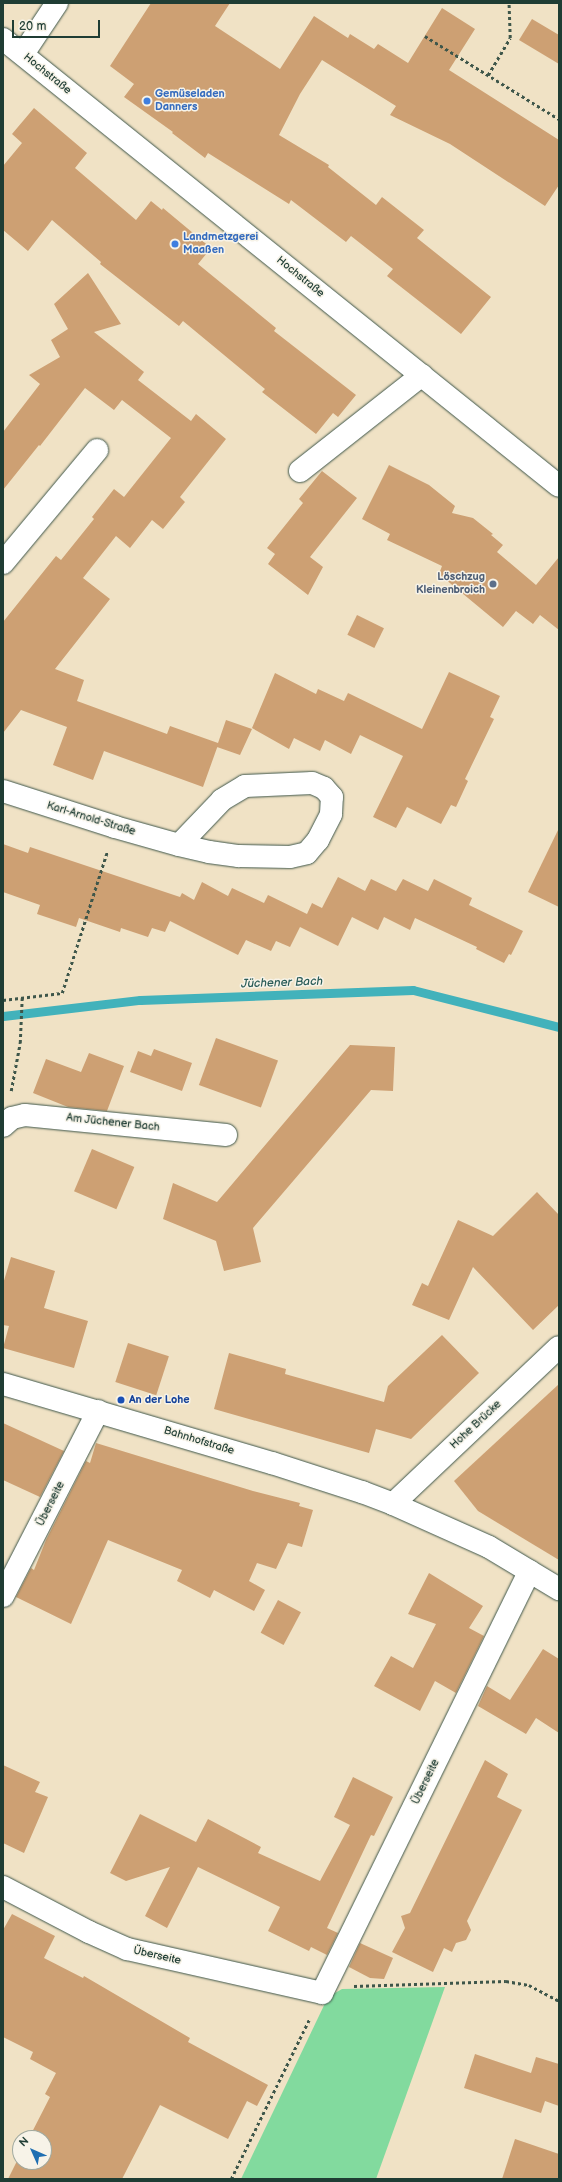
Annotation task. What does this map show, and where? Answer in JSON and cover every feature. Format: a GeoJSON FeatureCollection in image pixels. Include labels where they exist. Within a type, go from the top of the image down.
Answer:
{"type":"FeatureCollection","features":[{"type":"Feature","properties":{"kind":"street"},"geometry":{"type":"LineString","coordinates":[[23,54],[57,3]]}},
{"type":"Feature","properties":{"kind":"street","name":"Hochstraße"},"geometry":{"type":"LineString","coordinates":[[3,39],[559,486]]}},
{"type":"Feature","properties":{"kind":"street"},"geometry":{"type":"LineString","coordinates":[[300,471],[422,375]]}},
{"type":"Feature","properties":{"kind":"street"},"geometry":{"type":"LineString","coordinates":[[3,563],[97,450]]}},
{"type":"Feature","properties":{"kind":"street","name":"Karl-Arnold-Straße"},"geometry":{"type":"LineString","coordinates":[[3,791],[115,827],[179,845],[231,855],[299,856],[306,853],[318,840],[331,814],[332,796],[324,788],[312,783],[245,786],[222,800],[179,845]]}},
{"type":"Feature","properties":{"kind":"street","name":"Am Jüchener Bach"},"geometry":{"type":"LineString","coordinates":[[4,1124],[17,1116],[33,1116],[226,1135]]}},
{"type":"Feature","properties":{"kind":"street","name":"Hohe Brücke"},"geometry":{"type":"LineString","coordinates":[[393,1504],[559,1346]]}},
{"type":"Feature","properties":{"kind":"street","name":"Bahnhofstraße"},"geometry":{"type":"LineString","coordinates":[[3,1384],[272,1463],[393,1504],[489,1547],[559,1589]]}},
{"type":"Feature","properties":{"kind":"street","name":"Überseite"},"geometry":{"type":"LineString","coordinates":[[3,1596],[98,1411]]}},
{"type":"Feature","properties":{"kind":"street","name":"Überseite"},"geometry":{"type":"LineString","coordinates":[[3,1888],[89,1932],[127,1948],[322,1993],[530,1571]]}},
{"type":"Feature","properties":{"kind":"path"},"geometry":{"type":"LineString","coordinates":[[488,75],[510,38],[509,3]]}},
{"type":"Feature","properties":{"kind":"path"},"geometry":{"type":"LineString","coordinates":[[425,36],[559,119]]}},
{"type":"Feature","properties":{"kind":"path"},"geometry":{"type":"LineString","coordinates":[[3,1000],[62,994],[115,827]]}},
{"type":"Feature","properties":{"kind":"path"},"geometry":{"type":"LineString","coordinates":[[4,1124],[20,1043],[22,998]]}},
{"type":"Feature","properties":{"kind":"path"},"geometry":{"type":"LineString","coordinates":[[231,2179],[322,1993],[336,1987],[506,1981],[529,1985],[559,2001]]}},
{"type":"Feature","properties":{"kind":"green space"},"geometry":{"type":"Polygon","coordinates":[[[445,1987],[376,2179],[241,2179],[328,1997],[342,1989],[445,1987]]]}},
{"type":"Feature","properties":{"kind":"building"},"geometry":{"type":"Polygon","coordinates":[[[151,3],[230,3],[215,26],[280,69],[314,16],[348,38],[350,34],[374,49],[378,44],[408,63],[442,8],[475,29],[449,70],[559,140],[559,185],[545,206],[450,144],[390,115],[396,106],[322,60],[300,94],[279,135],[329,165],[328,167],[376,205],[382,197],[424,230],[417,238],[491,297],[461,334],[387,276],[393,269],[351,236],[346,242],[291,200],[289,204],[208,153],[205,158],[172,133],[173,132],[124,97],[134,84],[110,66],[151,3]]]}},
{"type":"Feature","properties":{"kind":"building"},"geometry":{"type":"Polygon","coordinates":[[[532,19],[559,35],[559,64],[519,40],[532,19]]]}},
{"type":"Feature","properties":{"kind":"building"},"geometry":{"type":"Polygon","coordinates":[[[34,108],[87,153],[75,168],[136,220],[151,201],[162,210],[163,208],[211,248],[198,264],[276,328],[274,331],[356,395],[338,417],[333,413],[316,434],[262,392],[265,389],[183,321],[179,326],[100,264],[101,262],[52,220],[28,251],[3,230],[3,166],[22,143],[12,134],[34,108]]]}},
{"type":"Feature","properties":{"kind":"building"},"geometry":{"type":"Polygon","coordinates":[[[88,273],[121,324],[94,332],[144,372],[138,380],[191,421],[196,414],[226,439],[180,497],[185,502],[163,529],[152,520],[130,548],[116,536],[83,578],[110,599],[55,669],[84,680],[77,701],[167,734],[170,726],[218,743],[226,720],[252,729],[240,755],[217,747],[203,787],[104,751],[93,780],[53,765],[67,727],[21,710],[3,733],[3,622],[56,556],[61,560],[94,519],[92,517],[114,489],[124,497],[171,438],[122,400],[114,410],[85,388],[40,446],[39,445],[3,490],[3,432],[40,384],[29,375],[60,357],[51,340],[68,329],[54,304],[88,273]]]}},
{"type":"Feature","properties":{"kind":"building"},"geometry":{"type":"Polygon","coordinates":[[[389,465],[429,485],[455,506],[452,513],[473,518],[493,534],[491,535],[503,545],[497,552],[536,585],[559,557],[559,630],[540,615],[533,624],[516,611],[503,627],[439,574],[442,566],[387,540],[390,534],[362,519],[389,465]]]}},
{"type":"Feature","properties":{"kind":"building"},"geometry":{"type":"Polygon","coordinates":[[[322,471],[357,498],[310,557],[323,567],[308,595],[268,564],[275,554],[267,548],[303,503],[299,499],[322,471]]]}},
{"type":"Feature","properties":{"kind":"building"},"geometry":{"type":"Polygon","coordinates":[[[357,615],[384,628],[374,648],[347,635],[357,615]]]}},
{"type":"Feature","properties":{"kind":"building"},"geometry":{"type":"Polygon","coordinates":[[[449,672],[500,696],[490,717],[494,719],[465,779],[468,781],[456,807],[451,805],[441,824],[407,807],[396,828],[373,817],[403,756],[360,735],[351,754],[325,740],[320,751],[294,738],[289,749],[252,728],[275,673],[316,694],[318,689],[344,701],[348,693],[422,729],[449,672]]]}},
{"type":"Feature","properties":{"kind":"building"},"geometry":{"type":"Polygon","coordinates":[[[559,828],[559,907],[528,892],[559,828]]]}},
{"type":"Feature","properties":{"kind":"building"},"geometry":{"type":"Polygon","coordinates":[[[3,844],[28,853],[30,847],[180,897],[182,893],[194,900],[202,882],[228,896],[232,888],[264,903],[268,895],[307,914],[312,903],[322,908],[338,877],[365,891],[371,879],[396,891],[403,879],[428,891],[434,879],[472,898],[469,905],[523,931],[511,955],[509,954],[504,963],[476,949],[477,947],[415,918],[410,930],[384,917],[378,930],[352,917],[338,946],[300,927],[290,947],[276,941],[271,951],[246,940],[238,955],[170,921],[165,932],[152,928],[148,937],[121,928],[120,932],[79,918],[76,927],[37,914],[40,905],[3,892],[3,844]]]}},
{"type":"Feature","properties":{"kind":"building"},"geometry":{"type":"Polygon","coordinates":[[[216,1038],[278,1061],[261,1108],[199,1085],[216,1038]]]}},
{"type":"Feature","properties":{"kind":"building"},"geometry":{"type":"Polygon","coordinates":[[[350,1045],[395,1047],[393,1091],[371,1090],[253,1228],[261,1262],[224,1271],[216,1241],[163,1219],[173,1183],[217,1202],[350,1045]]]}},
{"type":"Feature","properties":{"kind":"building"},"geometry":{"type":"Polygon","coordinates":[[[154,1049],[192,1063],[182,1091],[130,1072],[138,1051],[151,1056],[154,1049]]]}},
{"type":"Feature","properties":{"kind":"building"},"geometry":{"type":"Polygon","coordinates":[[[89,1053],[124,1066],[107,1111],[68,1107],[33,1093],[46,1059],[81,1072],[89,1053]]]}},
{"type":"Feature","properties":{"kind":"building"},"geometry":{"type":"Polygon","coordinates":[[[92,1149],[134,1167],[116,1209],[74,1191],[92,1149]]]}},
{"type":"Feature","properties":{"kind":"building"},"geometry":{"type":"Polygon","coordinates":[[[537,1192],[559,1215],[559,1305],[533,1330],[473,1267],[449,1320],[412,1305],[422,1283],[428,1286],[458,1220],[493,1236],[537,1192]]]}},
{"type":"Feature","properties":{"kind":"building"},"geometry":{"type":"Polygon","coordinates":[[[11,1257],[55,1271],[44,1308],[88,1321],[74,1368],[3,1348],[9,1326],[3,1325],[3,1284],[11,1257]]]}},
{"type":"Feature","properties":{"kind":"building"},"geometry":{"type":"Polygon","coordinates":[[[442,1335],[479,1373],[411,1439],[376,1429],[369,1453],[214,1409],[229,1353],[286,1369],[285,1374],[384,1402],[388,1386],[442,1335]]]}},
{"type":"Feature","properties":{"kind":"building"},"geometry":{"type":"Polygon","coordinates":[[[128,1343],[169,1356],[156,1395],[115,1382],[128,1343]]]}},
{"type":"Feature","properties":{"kind":"building"},"geometry":{"type":"Polygon","coordinates":[[[559,1384],[559,1560],[478,1511],[454,1481],[559,1384]]]}},
{"type":"Feature","properties":{"kind":"building"},"geometry":{"type":"Polygon","coordinates":[[[3,1423],[64,1451],[40,1497],[3,1480],[3,1423]]]}},
{"type":"Feature","properties":{"kind":"building"},"geometry":{"type":"Polygon","coordinates":[[[96,1443],[253,1491],[300,1503],[299,1506],[313,1510],[302,1547],[288,1543],[276,1569],[257,1563],[249,1581],[265,1590],[254,1611],[214,1590],[210,1598],[177,1581],[182,1570],[108,1540],[71,1624],[16,1597],[31,1568],[34,1570],[46,1540],[86,1461],[90,1463],[96,1443]]]}},
{"type":"Feature","properties":{"kind":"building"},"geometry":{"type":"Polygon","coordinates":[[[429,1573],[483,1606],[469,1628],[484,1636],[456,1693],[435,1681],[420,1711],[374,1686],[391,1656],[413,1668],[436,1624],[408,1614],[429,1573]]]}},
{"type":"Feature","properties":{"kind":"building"},"geometry":{"type":"Polygon","coordinates":[[[278,1600],[301,1612],[284,1645],[261,1633],[278,1600]]]}},
{"type":"Feature","properties":{"kind":"building"},"geometry":{"type":"Polygon","coordinates":[[[543,1649],[559,1659],[559,1733],[536,1718],[526,1734],[478,1706],[487,1686],[510,1700],[543,1649]]]}},
{"type":"Feature","properties":{"kind":"building"},"geometry":{"type":"Polygon","coordinates":[[[485,1760],[508,1774],[497,1797],[522,1810],[467,1921],[471,1930],[466,1940],[456,1943],[452,1952],[444,1948],[433,1972],[392,1952],[405,1928],[401,1916],[410,1913],[485,1760]]]}},
{"type":"Feature","properties":{"kind":"building"},"geometry":{"type":"Polygon","coordinates":[[[3,1765],[40,1782],[35,1792],[48,1797],[24,1853],[3,1843],[3,1765]]]}},
{"type":"Feature","properties":{"kind":"building"},"geometry":{"type":"Polygon","coordinates":[[[353,1777],[393,1797],[374,1836],[371,1835],[327,1928],[338,1933],[327,1955],[311,1947],[309,1951],[268,1931],[280,1907],[198,1867],[167,1928],[145,1916],[170,1867],[126,1881],[110,1873],[140,1814],[196,1842],[208,1819],[261,1847],[258,1853],[320,1881],[350,1825],[334,1817],[353,1777]]]}},
{"type":"Feature","properties":{"kind":"building"},"geometry":{"type":"Polygon","coordinates":[[[12,1914],[55,1936],[44,1958],[83,1978],[84,1976],[190,2038],[188,2042],[268,2085],[257,2106],[247,2101],[228,2139],[160,2105],[122,2179],[8,2179],[12,2170],[52,2170],[52,2130],[33,2130],[50,2097],[45,2094],[56,2073],[30,2059],[33,2052],[3,2037],[3,1930],[12,1914]]]}},
{"type":"Feature","properties":{"kind":"building"},"geometry":{"type":"Polygon","coordinates":[[[360,1943],[393,1958],[384,1979],[370,1978],[349,1967],[360,1943]]]}},
{"type":"Feature","properties":{"kind":"building"},"geometry":{"type":"Polygon","coordinates":[[[475,2054],[531,2073],[536,2057],[559,2064],[559,2106],[545,2101],[541,2113],[464,2088],[475,2054]]]}},
{"type":"Feature","properties":{"kind":"building"},"geometry":{"type":"Polygon","coordinates":[[[515,2139],[559,2154],[559,2179],[502,2179],[515,2139]]]}},
{"type":"Feature","properties":{"kind":"waterway","name":"Jüchener Bach"},"geometry":{"type":"LineString","coordinates":[[3,1016],[140,1000],[413,990],[559,1027]]}},
{"type":"Feature","properties":{"kind":"place","name":"Gemüseladen Danners"},"geometry":{"type":"Point","coordinates":[147,101]}},
{"type":"Feature","properties":{"kind":"place","name":"Landmetzgerei Maaßen"},"geometry":{"type":"Point","coordinates":[175,244]}},
{"type":"Feature","properties":{"kind":"place","name":"Löschzug Kleinenbroich"},"geometry":{"type":"Point","coordinates":[493,584]}},
{"type":"Feature","properties":{"kind":"place","name":"An der Lohe"},"geometry":{"type":"Point","coordinates":[121,1400]}}]}
